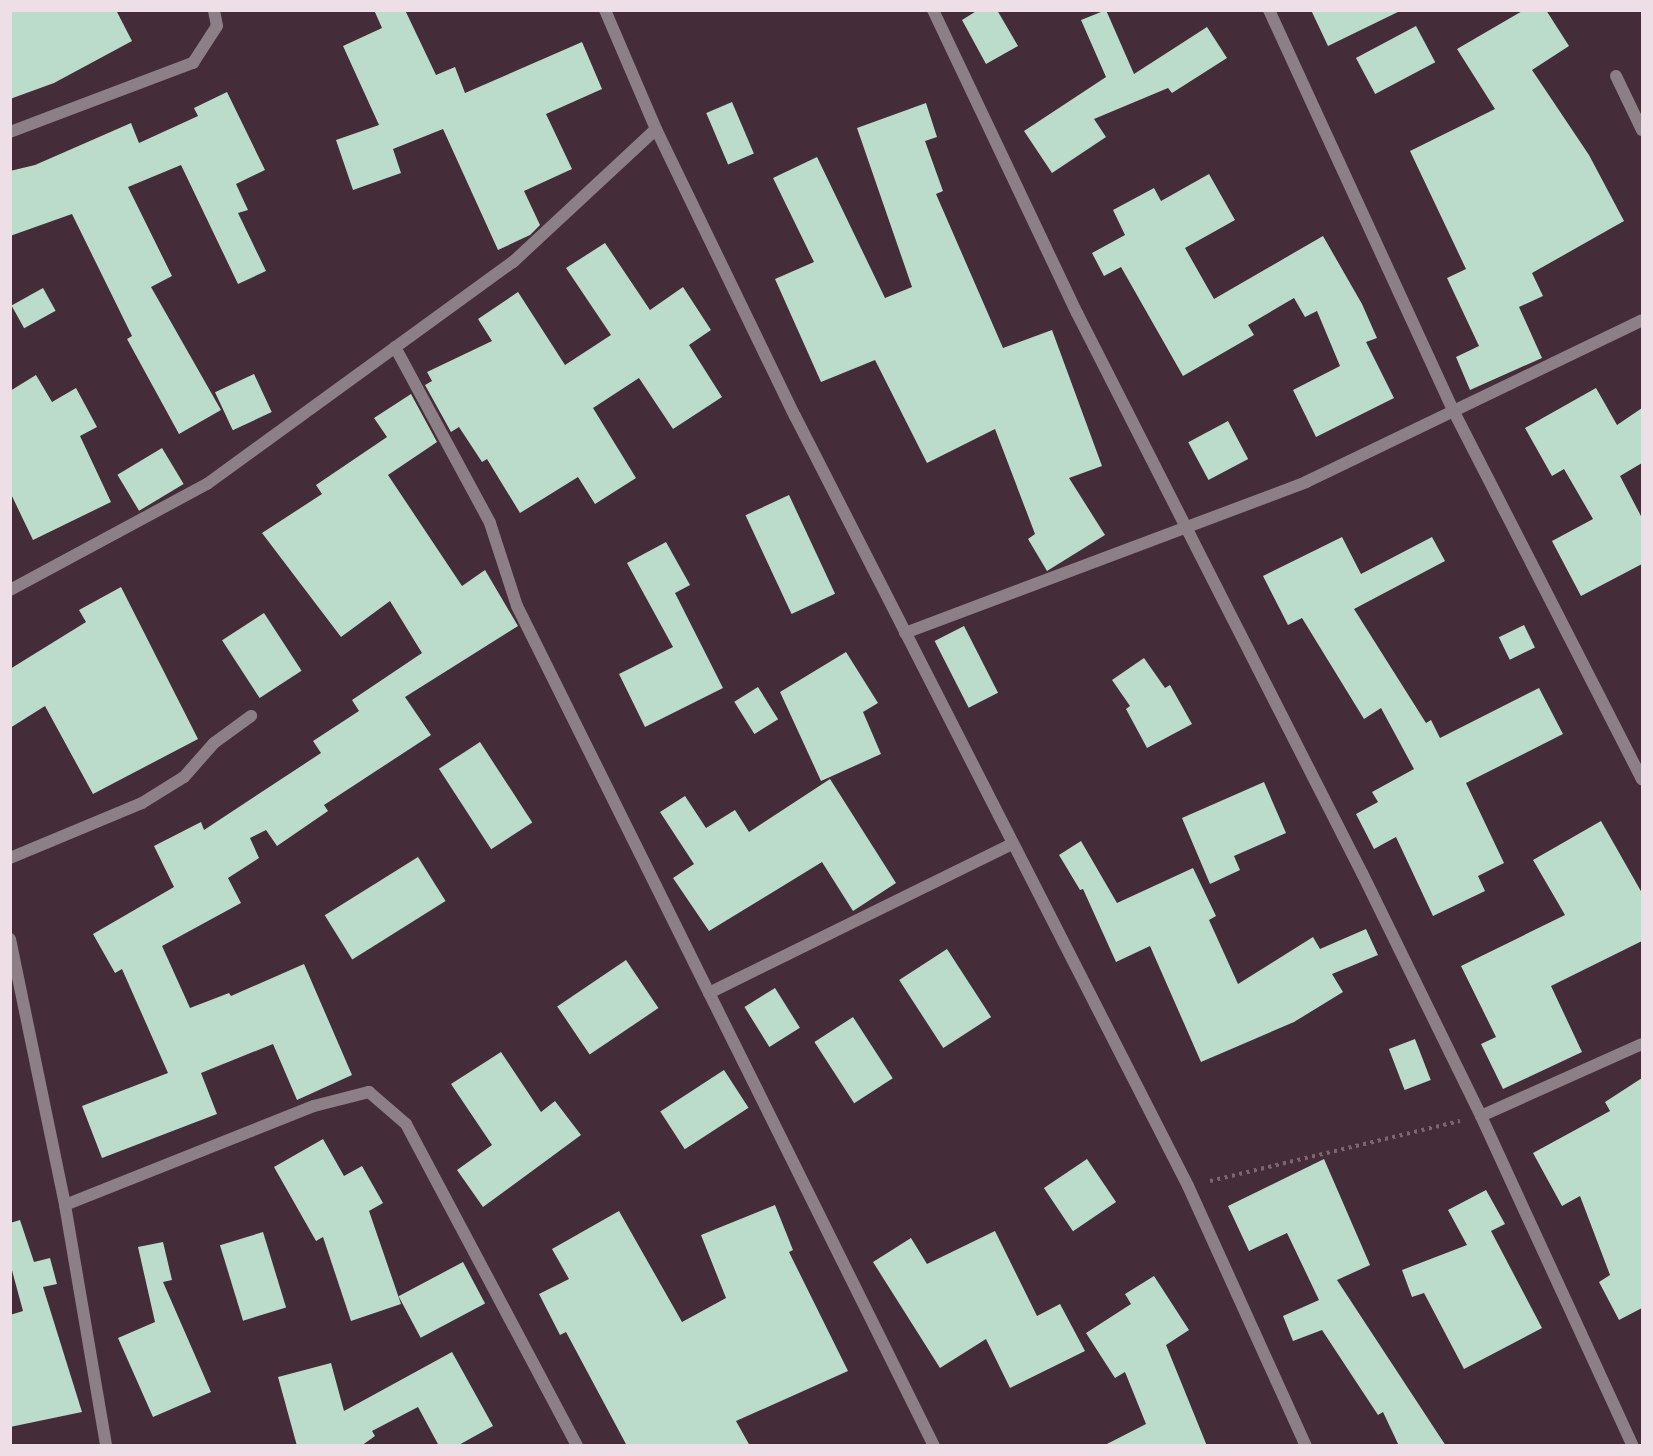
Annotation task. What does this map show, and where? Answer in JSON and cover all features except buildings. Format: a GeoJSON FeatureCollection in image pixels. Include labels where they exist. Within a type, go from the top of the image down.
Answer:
{"type":"FeatureCollection","features":[{"type":"Feature","properties":{"kind":"street"},"geometry":{"type":"LineString","coordinates":[[10,132],[193,63],[217,26],[214,10]]}},
{"type":"Feature","properties":{"kind":"street"},"geometry":{"type":"LineString","coordinates":[[605,10],[656,129],[905,633],[1188,1186],[1306,1446]]}},
{"type":"Feature","properties":{"kind":"street"},"geometry":{"type":"LineString","coordinates":[[933,10],[1077,313],[1188,526],[1481,1116],[1633,1446]]}},
{"type":"Feature","properties":{"kind":"street"},"geometry":{"type":"LineString","coordinates":[[1269,10],[1454,410],[1642,780]]}},
{"type":"Feature","properties":{"kind":"street"},"geometry":{"type":"LineString","coordinates":[[1616,76],[1642,130]]}},
{"type":"Feature","properties":{"kind":"street"},"geometry":{"type":"LineString","coordinates":[[10,590],[207,484],[513,262],[656,129]]}},
{"type":"Feature","properties":{"kind":"street"},"geometry":{"type":"LineString","coordinates":[[905,633],[1306,482],[1642,320]]}},
{"type":"Feature","properties":{"kind":"street"},"geometry":{"type":"LineString","coordinates":[[395,347],[490,523],[517,606],[934,1446]]}},
{"type":"Feature","properties":{"kind":"street"},"geometry":{"type":"LineString","coordinates":[[10,858],[142,803],[184,777],[214,743],[251,716]]}},
{"type":"Feature","properties":{"kind":"street"},"geometry":{"type":"LineString","coordinates":[[709,993],[1012,844]]}},
{"type":"Feature","properties":{"kind":"street"},"geometry":{"type":"LineString","coordinates":[[10,939],[65,1205],[106,1446]]}},
{"type":"Feature","properties":{"kind":"street"},"geometry":{"type":"LineString","coordinates":[[1481,1116],[1642,1044]]}},
{"type":"Feature","properties":{"kind":"street"},"geometry":{"type":"LineString","coordinates":[[65,1205],[314,1106],[369,1092],[406,1124],[577,1446]]}},
{"type":"Feature","properties":{"kind":"path"},"geometry":{"type":"LineString","coordinates":[[1188,1186],[1481,1116]]}}]}
